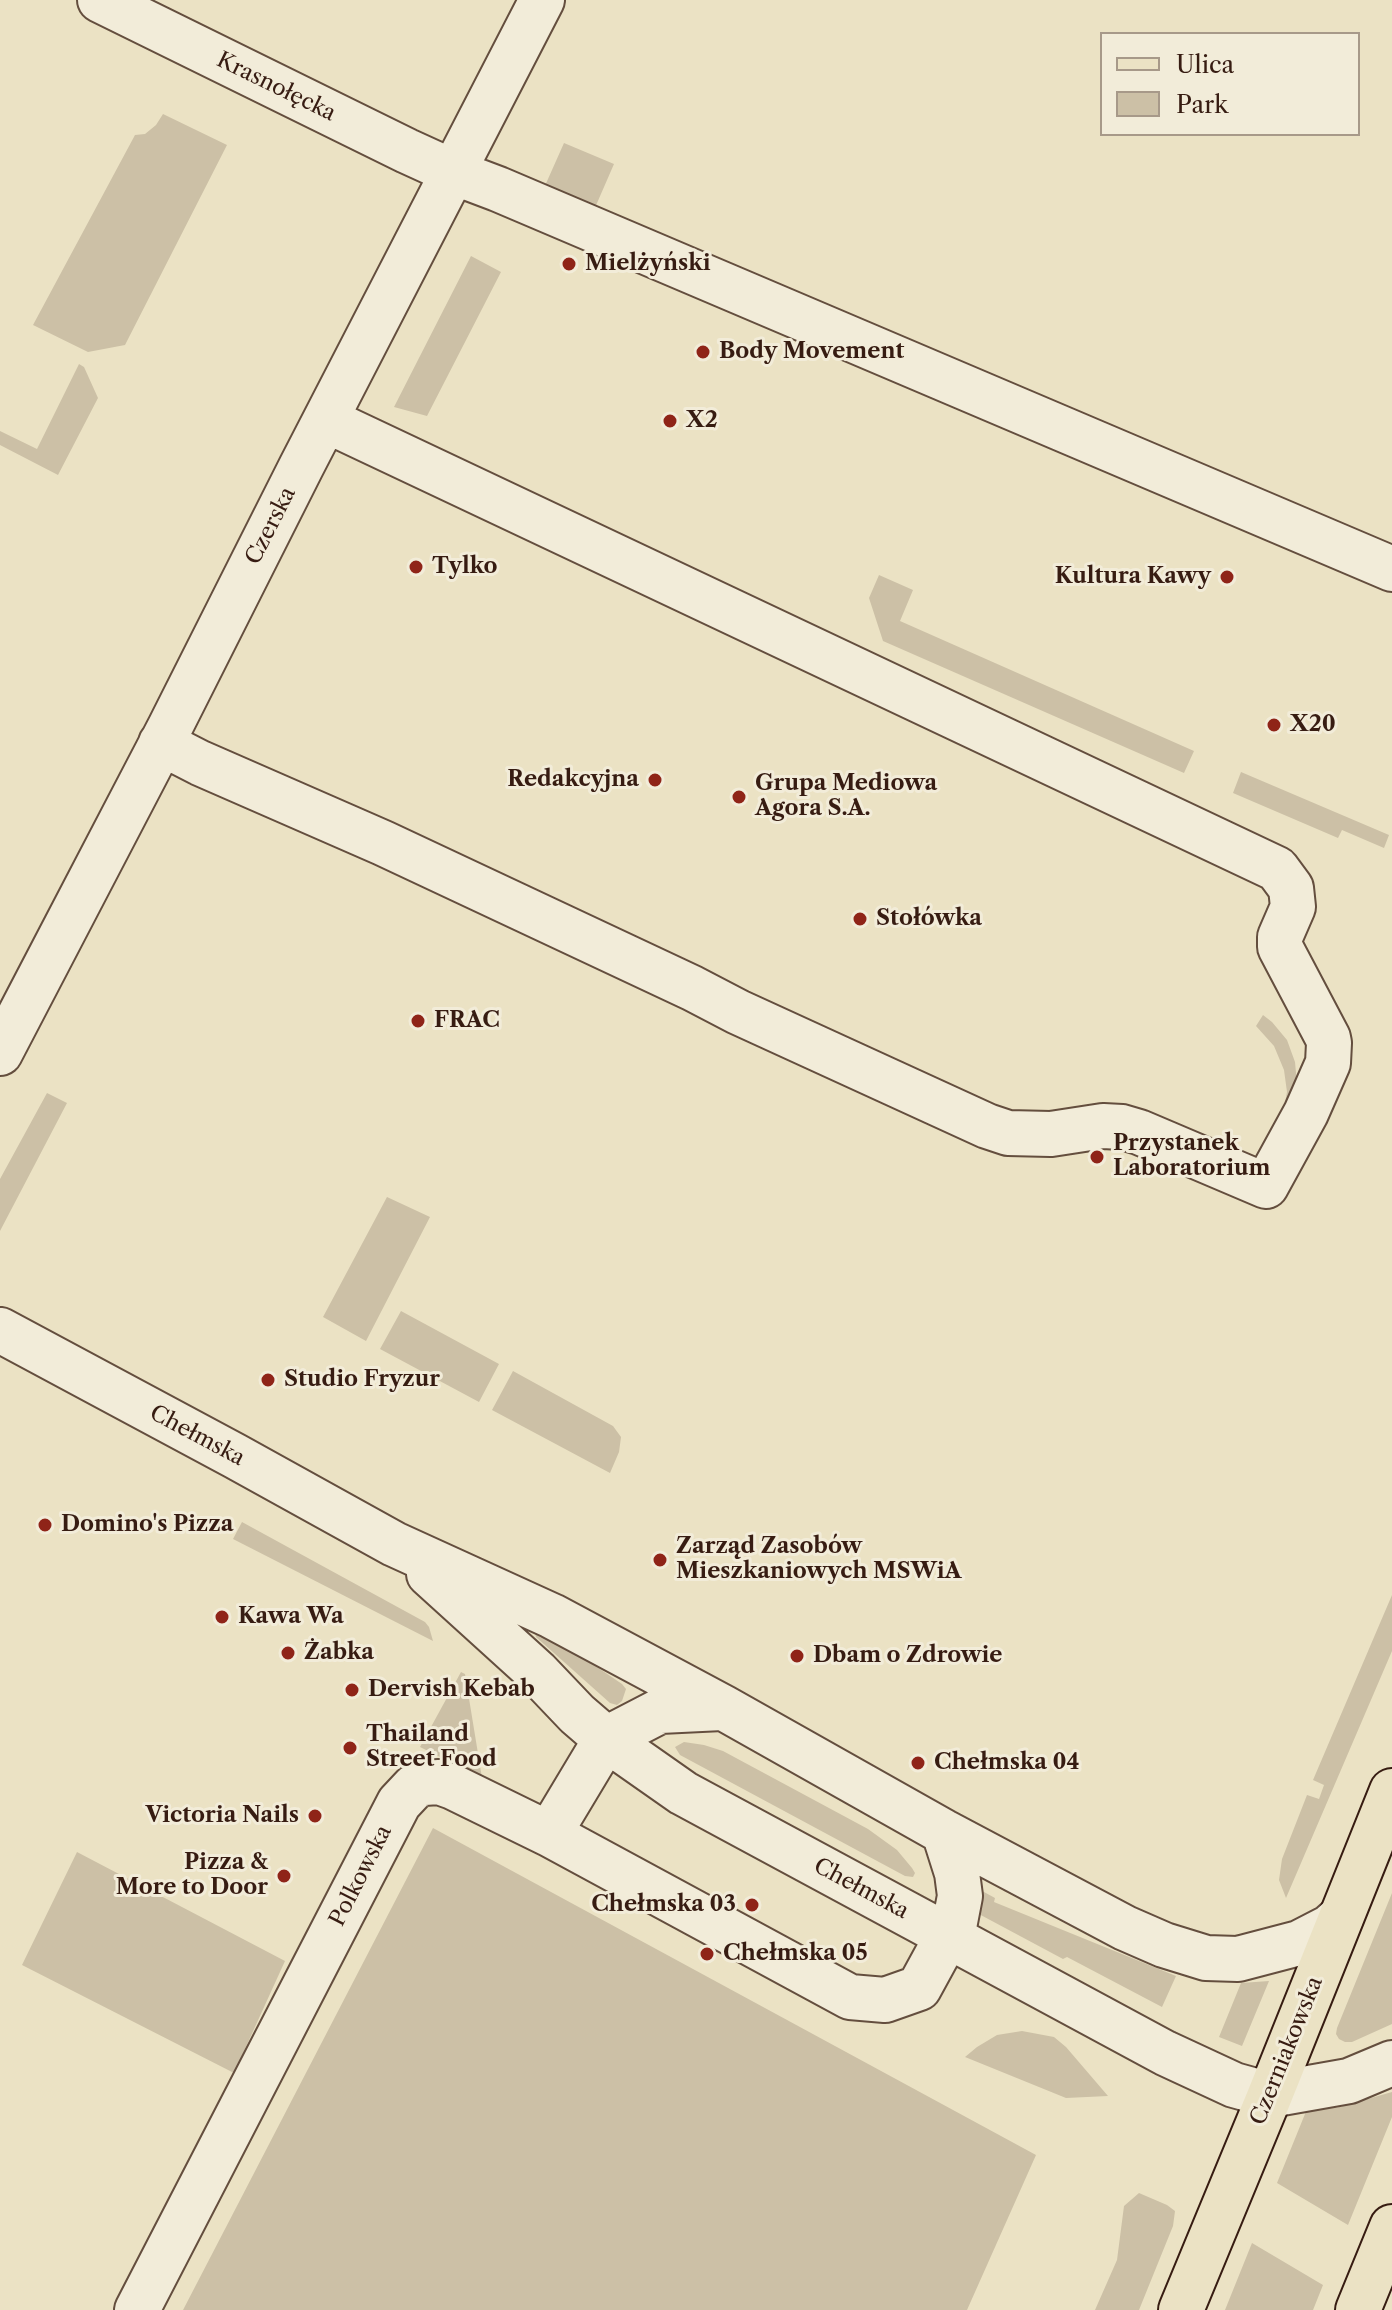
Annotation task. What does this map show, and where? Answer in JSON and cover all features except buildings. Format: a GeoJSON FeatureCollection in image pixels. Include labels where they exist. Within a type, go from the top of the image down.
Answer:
{"type":"FeatureCollection","features":[{"type":"Feature","properties":{"kind":"main road","name":"Czerniakowska"},"geometry":{"type":"LineString","coordinates":[[1181,2310],[1392,1791]]}},
{"type":"Feature","properties":{"kind":"main road"},"geometry":{"type":"LineString","coordinates":[[1358,2310],[1392,2227]]}},
{"type":"Feature","properties":{"kind":"street","name":"Krasnołęcka"},"geometry":{"type":"LineString","coordinates":[[100,0],[453,172],[1392,569]]}},
{"type":"Feature","properties":{"kind":"street","name":"Czerska"},"geometry":{"type":"LineString","coordinates":[[0,1053],[542,0]]}},
{"type":"Feature","properties":{"kind":"street"},"geometry":{"type":"LineString","coordinates":[[161,743],[383,843],[738,1012],[1008,1133],[1051,1134],[1103,1126],[1122,1127],[1266,1186],[1306,1113],[1328,1063],[1329,1043],[1280,947],[1280,937],[1293,907],[1291,888],[1277,869],[326,420]]}},
{"type":"Feature","properties":{"kind":"street","name":"Chełmska"},"geometry":{"type":"LineString","coordinates":[[0,1330],[394,1544],[552,1616],[1125,1928],[1206,1958],[1238,1959],[1289,1947],[1320,1933],[1341,1917]]}},
{"type":"Feature","properties":{"kind":"street","name":"Chełmska"},"geometry":{"type":"LineString","coordinates":[[394,1544],[537,1672],[606,1739],[683,1793],[1193,2067],[1234,2085],[1270,2095],[1349,2081],[1392,2063]]}},
{"type":"Feature","properties":{"kind":"street"},"geometry":{"type":"LineString","coordinates":[[549,1834],[606,1739],[660,1711],[724,1708]]}},
{"type":"Feature","properties":{"kind":"street","name":"Polkowska"},"geometry":{"type":"LineString","coordinates":[[137,2310],[399,1803],[405,1795],[424,1783],[439,1782],[453,1787],[549,1834],[850,1997],[885,2000],[919,1988],[955,1922],[960,1896],[957,1873],[944,1832]]}},
{"type":"Feature","properties":{"kind":"green space"},"geometry":{"type":"Polygon","coordinates":[[[163,114],[227,145],[125,345],[88,352],[33,325],[135,135],[145,134],[163,114]]]}},
{"type":"Feature","properties":{"kind":"green space"},"geometry":{"type":"Polygon","coordinates":[[[564,143],[614,164],[594,210],[544,188],[564,143]]]}},
{"type":"Feature","properties":{"kind":"green space"},"geometry":{"type":"Polygon","coordinates":[[[471,256],[501,272],[427,416],[394,407],[471,256]]]}},
{"type":"Feature","properties":{"kind":"green space"},"geometry":{"type":"Polygon","coordinates":[[[79,364],[84,367],[98,398],[58,475],[0,445],[0,431],[37,449],[79,364]]]}},
{"type":"Feature","properties":{"kind":"green space"},"geometry":{"type":"Polygon","coordinates":[[[879,575],[913,590],[900,621],[1194,751],[1184,773],[883,641],[869,598],[879,575]]]}},
{"type":"Feature","properties":{"kind":"green space"},"geometry":{"type":"Polygon","coordinates":[[[1241,772],[1389,835],[1384,848],[1342,830],[1338,838],[1233,793],[1241,772]]]}},
{"type":"Feature","properties":{"kind":"green space"},"geometry":{"type":"Polygon","coordinates":[[[1263,1015],[1287,1040],[1295,1062],[1297,1084],[1283,1113],[1287,1092],[1284,1070],[1274,1046],[1256,1026],[1263,1015]]]}},
{"type":"Feature","properties":{"kind":"green space"},"geometry":{"type":"Polygon","coordinates":[[[47,1093],[67,1103],[0,1231],[0,1179],[47,1093]]]}},
{"type":"Feature","properties":{"kind":"green space"},"geometry":{"type":"Polygon","coordinates":[[[387,1197],[430,1217],[366,1341],[323,1317],[387,1197]]]}},
{"type":"Feature","properties":{"kind":"green space"},"geometry":{"type":"Polygon","coordinates":[[[401,1311],[499,1364],[479,1402],[380,1349],[401,1311]]]}},
{"type":"Feature","properties":{"kind":"green space"},"geometry":{"type":"Polygon","coordinates":[[[513,1371],[613,1426],[621,1437],[619,1452],[610,1473],[492,1410],[513,1371]]]}},
{"type":"Feature","properties":{"kind":"green space"},"geometry":{"type":"Polygon","coordinates":[[[242,1522],[425,1622],[433,1641],[233,1539],[242,1522]]]}},
{"type":"Feature","properties":{"kind":"green space"},"geometry":{"type":"Polygon","coordinates":[[[1392,1595],[1392,1651],[1286,1898],[1279,1880],[1282,1859],[1307,1795],[1319,1799],[1324,1785],[1313,1780],[1392,1595]]]}},
{"type":"Feature","properties":{"kind":"green space"},"geometry":{"type":"Polygon","coordinates":[[[534,1629],[563,1644],[622,1684],[626,1689],[622,1701],[617,1705],[610,1703],[536,1637],[534,1629]]]}},
{"type":"Feature","properties":{"kind":"green space"},"geometry":{"type":"Polygon","coordinates":[[[461,1672],[465,1674],[482,1778],[420,1747],[461,1672]]]}},
{"type":"Feature","properties":{"kind":"green space"},"geometry":{"type":"Polygon","coordinates":[[[684,1742],[723,1751],[868,1829],[897,1850],[915,1873],[913,1877],[905,1876],[680,1755],[675,1747],[684,1742]]]}},
{"type":"Feature","properties":{"kind":"green space"},"geometry":{"type":"Polygon","coordinates":[[[433,1828],[1036,2155],[967,2310],[183,2310],[433,1828]]]}},
{"type":"Feature","properties":{"kind":"green space"},"geometry":{"type":"Polygon","coordinates":[[[77,1852],[285,1961],[234,2073],[22,1965],[77,1852]]]}},
{"type":"Feature","properties":{"kind":"green space"},"geometry":{"type":"Polygon","coordinates":[[[973,1886],[995,1898],[994,1902],[1176,1976],[1162,2007],[977,1913],[973,1886]]]}},
{"type":"Feature","properties":{"kind":"green space"},"geometry":{"type":"Polygon","coordinates":[[[1392,1893],[1392,2024],[1352,2042],[1345,2042],[1336,2034],[1337,2028],[1392,1893]]]}},
{"type":"Feature","properties":{"kind":"green space"},"geometry":{"type":"Polygon","coordinates":[[[1269,1981],[1242,2046],[1219,2037],[1241,1983],[1269,1981]]]}},
{"type":"Feature","properties":{"kind":"green space"},"geometry":{"type":"Polygon","coordinates":[[[1022,2031],[1054,2037],[1108,2096],[1066,2098],[965,2057],[997,2035],[1022,2031]]]}},
{"type":"Feature","properties":{"kind":"green space"},"geometry":{"type":"Polygon","coordinates":[[[1392,2092],[1392,2117],[1348,2225],[1277,2183],[1307,2109],[1336,2108],[1392,2092]]]}},
{"type":"Feature","properties":{"kind":"green space"},"geometry":{"type":"Polygon","coordinates":[[[1139,2193],[1175,2211],[1173,2226],[1139,2310],[1095,2310],[1117,2260],[1124,2206],[1139,2193]]]}},
{"type":"Feature","properties":{"kind":"green space"},"geometry":{"type":"Polygon","coordinates":[[[1252,2243],[1323,2285],[1313,2310],[1225,2310],[1252,2243]]]}},
{"type":"Feature","properties":{"kind":"place","name":"Mielżyński"},"geometry":{"type":"Point","coordinates":[569,264]}},
{"type":"Feature","properties":{"kind":"place","name":"Body Movement"},"geometry":{"type":"Point","coordinates":[703,352]}},
{"type":"Feature","properties":{"kind":"place","name":"X2"},"geometry":{"type":"Point","coordinates":[670,421]}},
{"type":"Feature","properties":{"kind":"place","name":"Tylko"},"geometry":{"type":"Point","coordinates":[416,567]}},
{"type":"Feature","properties":{"kind":"place","name":"Kultura Kawy"},"geometry":{"type":"Point","coordinates":[1227,577]}},
{"type":"Feature","properties":{"kind":"place","name":"X20"},"geometry":{"type":"Point","coordinates":[1274,725]}},
{"type":"Feature","properties":{"kind":"place","name":"Redakcyjna"},"geometry":{"type":"Point","coordinates":[655,780]}},
{"type":"Feature","properties":{"kind":"place","name":"Grupa Mediowa Agora S.A."},"geometry":{"type":"Point","coordinates":[739,797]}},
{"type":"Feature","properties":{"kind":"place","name":"Stołówka"},"geometry":{"type":"Point","coordinates":[860,919]}},
{"type":"Feature","properties":{"kind":"place","name":"FRAC"},"geometry":{"type":"Point","coordinates":[418,1021]}},
{"type":"Feature","properties":{"kind":"place","name":"Przystanek Laboratorium"},"geometry":{"type":"Point","coordinates":[1097,1157]}},
{"type":"Feature","properties":{"kind":"place","name":"Studio Fryzur"},"geometry":{"type":"Point","coordinates":[268,1380]}},
{"type":"Feature","properties":{"kind":"place","name":"Domino's Pizza"},"geometry":{"type":"Point","coordinates":[45,1525]}},
{"type":"Feature","properties":{"kind":"place","name":"Zarząd Zasobów Mieszkaniowych MSWiA"},"geometry":{"type":"Point","coordinates":[660,1560]}},
{"type":"Feature","properties":{"kind":"place","name":"Kawa Wa"},"geometry":{"type":"Point","coordinates":[222,1617]}},
{"type":"Feature","properties":{"kind":"place","name":"Żabka"},"geometry":{"type":"Point","coordinates":[288,1653]}},
{"type":"Feature","properties":{"kind":"place","name":"Dbam o Zdrowie"},"geometry":{"type":"Point","coordinates":[797,1656]}},
{"type":"Feature","properties":{"kind":"place","name":"Dervish Kebab"},"geometry":{"type":"Point","coordinates":[352,1690]}},
{"type":"Feature","properties":{"kind":"place","name":"Thailand Street Food"},"geometry":{"type":"Point","coordinates":[350,1748]}},
{"type":"Feature","properties":{"kind":"place","name":"Chełmska 04"},"geometry":{"type":"Point","coordinates":[918,1763]}},
{"type":"Feature","properties":{"kind":"place","name":"Victoria Nails"},"geometry":{"type":"Point","coordinates":[315,1816]}},
{"type":"Feature","properties":{"kind":"place","name":"Pizza & More to Door"},"geometry":{"type":"Point","coordinates":[284,1876]}},
{"type":"Feature","properties":{"kind":"place","name":"Chełmska 03"},"geometry":{"type":"Point","coordinates":[752,1905]}},
{"type":"Feature","properties":{"kind":"place","name":"Chełmska 05"},"geometry":{"type":"Point","coordinates":[707,1954]}}]}
